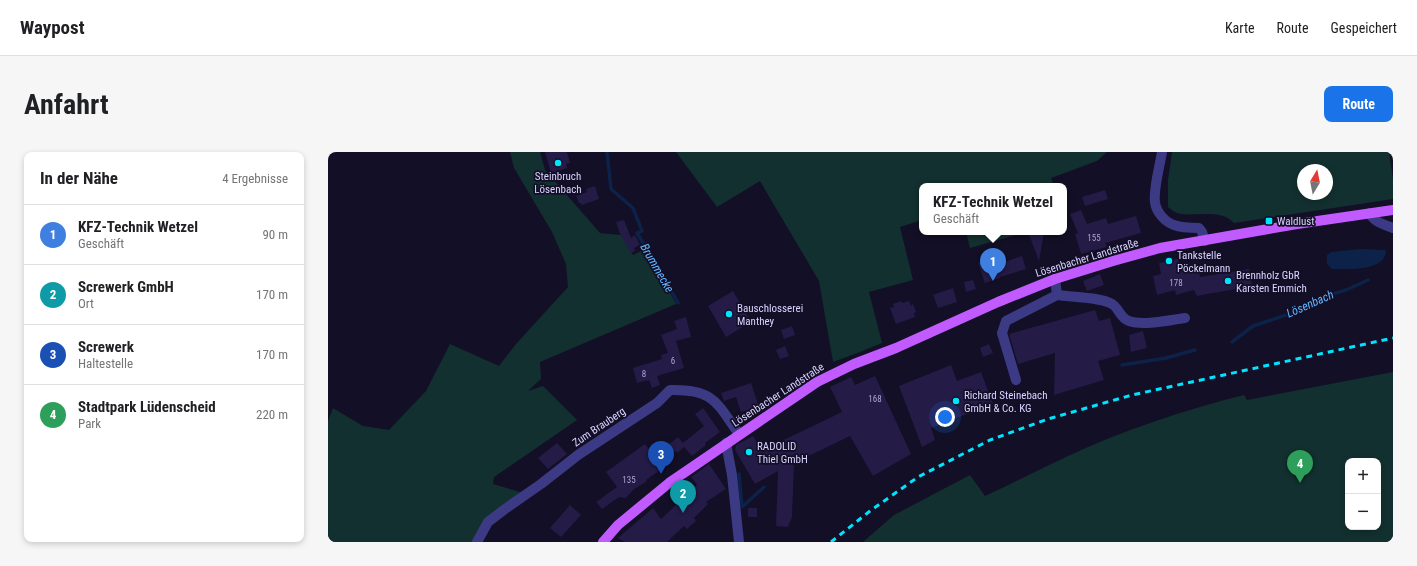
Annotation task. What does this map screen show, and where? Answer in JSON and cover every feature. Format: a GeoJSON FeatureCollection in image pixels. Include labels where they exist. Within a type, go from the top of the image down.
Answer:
{"type":"FeatureCollection","features":[{"type":"Feature","properties":{"kind":"main road","name":"Lösenbacher Landstraße"},"geometry":{"type":"LineString","coordinates":[[603,542],[618,525],[669,483],[817,382],[854,364],[896,348],[1055,278],[1160,248],[1270,228],[1393,210]]}},
{"type":"Feature","properties":{"kind":"street"},"geometry":{"type":"LineString","coordinates":[[1162,152],[1155,195],[1156,207],[1167,222],[1181,227],[1199,228],[1205,241]]}},
{"type":"Feature","properties":{"kind":"street"},"geometry":{"type":"LineString","coordinates":[[1370,213],[1371,217],[1375,220],[1393,228]]}},
{"type":"Feature","properties":{"kind":"street"},"geometry":{"type":"LineString","coordinates":[[1055,278],[1057,295]]}},
{"type":"Feature","properties":{"kind":"street"},"geometry":{"type":"LineString","coordinates":[[1016,380],[1002,333],[1006,321],[1057,295],[1091,298],[1112,304],[1121,315],[1129,321],[1142,322],[1185,318]]}},
{"type":"Feature","properties":{"kind":"street","name":"Zum Brauberg"},"geometry":{"type":"LineString","coordinates":[[477,542],[488,522],[541,484],[578,454],[656,403],[670,390],[694,391],[706,394],[721,407],[739,434]]}},
{"type":"Feature","properties":{"kind":"street"},"geometry":{"type":"LineString","coordinates":[[726,443],[732,475],[739,542]]}},
{"type":"Feature","properties":{"kind":"green space"},"geometry":{"type":"Polygon","coordinates":[[[510,152],[540,152],[545,170],[600,233],[621,235],[633,255],[645,249],[676,304],[540,362],[541,379],[528,391],[543,386],[577,420],[494,477],[493,484],[523,493],[473,542],[328,542],[328,421],[333,408],[363,426],[389,430],[426,391],[450,344],[499,366],[516,344],[568,287],[566,264],[552,232],[514,168],[510,152]]]}},
{"type":"Feature","properties":{"kind":"green space"},"geometry":{"type":"Polygon","coordinates":[[[676,152],[1107,152],[1097,161],[1051,178],[1053,183],[919,183],[919,221],[900,227],[913,280],[869,292],[882,343],[833,362],[819,281],[760,181],[717,207],[676,152]]]}},
{"type":"Feature","properties":{"kind":"green space"},"geometry":{"type":"Polygon","coordinates":[[[1172,152],[1389,152],[1393,179],[1393,199],[1234,223],[1223,216],[1210,214],[1182,214],[1174,212],[1168,207],[1168,180],[1172,152]]]}},
{"type":"Feature","properties":{"kind":"green space"},"geometry":{"type":"Polygon","coordinates":[[[967,235],[1016,235],[970,248],[967,235]]]}},
{"type":"Feature","properties":{"kind":"green space"},"geometry":{"type":"Polygon","coordinates":[[[1393,372],[1393,542],[863,542],[894,515],[970,475],[985,496],[1068,456],[1132,429],[1199,407],[1244,395],[1247,400],[1393,372]]]}},
{"type":"Feature","properties":{"kind":"water"},"geometry":{"type":"Polygon","coordinates":[[[1360,249],[1386,250],[1384,257],[1380,262],[1365,268],[1332,269],[1327,264],[1327,255],[1331,252],[1360,249]]]}},
{"type":"Feature","properties":{"kind":"building","name":"Steinbruch Lösenbach"},"geometry":{"type":"Polygon","coordinates":[[[545,152],[567,152],[570,163],[566,164],[567,168],[551,173],[545,152]]]}},
{"type":"Feature","properties":{"kind":"building"},"geometry":{"type":"Polygon","coordinates":[[[595,186],[599,199],[582,205],[579,203],[576,196],[587,192],[586,189],[595,186]]]}},
{"type":"Feature","properties":{"kind":"building"},"geometry":{"type":"Polygon","coordinates":[[[1105,190],[1108,199],[1085,206],[1082,197],[1105,190]]]}},
{"type":"Feature","properties":{"kind":"building"},"geometry":{"type":"Polygon","coordinates":[[[1081,210],[1087,224],[1106,218],[1108,224],[1136,216],[1141,233],[1105,243],[1107,247],[1081,254],[1075,234],[1078,233],[1070,214],[1081,210]]]}},
{"type":"Feature","properties":{"kind":"building"},"geometry":{"type":"Polygon","coordinates":[[[624,220],[631,238],[635,235],[640,245],[634,248],[635,251],[631,253],[620,234],[616,222],[624,220]]]}},
{"type":"Feature","properties":{"kind":"building"},"geometry":{"type":"Polygon","coordinates":[[[1029,235],[1043,235],[1039,261],[1029,235]]]}},
{"type":"Feature","properties":{"kind":"building"},"geometry":{"type":"Polygon","coordinates":[[[1002,255],[1004,262],[1022,256],[1026,269],[985,283],[978,263],[1002,255]]]}},
{"type":"Feature","properties":{"kind":"building"},"geometry":{"type":"Polygon","coordinates":[[[1178,259],[1182,271],[1198,268],[1200,277],[1249,269],[1252,286],[1197,296],[1194,290],[1176,295],[1175,290],[1157,295],[1153,276],[1161,274],[1159,263],[1178,259]]]}},
{"type":"Feature","properties":{"kind":"building"},"geometry":{"type":"Polygon","coordinates":[[[1100,274],[1104,285],[1087,291],[1083,281],[1100,274]]]}},
{"type":"Feature","properties":{"kind":"building"},"geometry":{"type":"Polygon","coordinates":[[[973,280],[976,289],[966,292],[964,282],[973,280]]]}},
{"type":"Feature","properties":{"kind":"building"},"geometry":{"type":"Polygon","coordinates":[[[953,288],[957,302],[938,308],[933,295],[953,288]]]}},
{"type":"Feature","properties":{"kind":"building","name":"Bauschlosserei Manthey"},"geometry":{"type":"Polygon","coordinates":[[[733,291],[751,322],[726,337],[708,306],[733,291]]]}},
{"type":"Feature","properties":{"kind":"building"},"geometry":{"type":"Polygon","coordinates":[[[901,301],[902,303],[909,301],[911,306],[913,304],[916,312],[914,313],[915,317],[896,324],[890,308],[894,307],[893,304],[901,301]]]}},
{"type":"Feature","properties":{"kind":"building"},"geometry":{"type":"Polygon","coordinates":[[[1095,310],[1099,321],[1110,318],[1120,355],[1098,361],[1104,380],[1054,395],[1055,353],[1018,364],[1009,334],[1095,310]]]}},
{"type":"Feature","properties":{"kind":"building"},"geometry":{"type":"Polygon","coordinates":[[[686,317],[691,337],[676,341],[684,368],[657,376],[660,385],[652,388],[649,380],[637,383],[633,368],[662,359],[661,355],[668,353],[661,335],[677,329],[674,321],[686,317]]]}},
{"type":"Feature","properties":{"kind":"building"},"geometry":{"type":"Polygon","coordinates":[[[792,326],[795,335],[784,339],[781,330],[792,326]]]}},
{"type":"Feature","properties":{"kind":"building"},"geometry":{"type":"Polygon","coordinates":[[[1143,331],[1147,348],[1131,352],[1129,335],[1143,331]]]}},
{"type":"Feature","properties":{"kind":"building"},"geometry":{"type":"Polygon","coordinates":[[[989,344],[993,353],[983,357],[980,348],[989,344]]]}},
{"type":"Feature","properties":{"kind":"building"},"geometry":{"type":"Polygon","coordinates":[[[785,346],[789,356],[780,359],[776,350],[785,346]]]}},
{"type":"Feature","properties":{"kind":"building"},"geometry":{"type":"Polygon","coordinates":[[[951,365],[957,381],[981,372],[993,404],[931,428],[935,440],[922,447],[899,386],[951,365]]]}},
{"type":"Feature","properties":{"kind":"building"},"geometry":{"type":"Polygon","coordinates":[[[875,376],[911,454],[873,476],[850,436],[794,463],[792,517],[788,527],[776,526],[778,471],[755,484],[735,450],[736,445],[753,436],[761,449],[768,445],[769,447],[842,412],[830,387],[851,377],[855,385],[875,376]]]}},
{"type":"Feature","properties":{"kind":"building"},"geometry":{"type":"Polygon","coordinates":[[[751,383],[759,407],[741,412],[736,397],[724,401],[721,393],[751,383]]]}},
{"type":"Feature","properties":{"kind":"building"},"geometry":{"type":"Polygon","coordinates":[[[703,408],[720,432],[705,443],[706,445],[692,456],[684,447],[677,453],[676,451],[675,452],[668,445],[678,437],[683,443],[704,426],[695,414],[703,408]]]}},
{"type":"Feature","properties":{"kind":"building"},"geometry":{"type":"Polygon","coordinates":[[[557,443],[567,454],[548,469],[538,458],[557,443]]]}},
{"type":"Feature","properties":{"kind":"building"},"geometry":{"type":"Polygon","coordinates":[[[645,444],[663,468],[633,490],[626,498],[619,497],[602,509],[596,502],[617,487],[606,472],[645,444]]]}},
{"type":"Feature","properties":{"kind":"building"},"geometry":{"type":"Polygon","coordinates":[[[709,464],[726,489],[706,502],[708,504],[694,518],[696,521],[687,529],[684,526],[667,542],[625,542],[618,538],[653,508],[661,519],[697,485],[691,477],[709,464]]]}},
{"type":"Feature","properties":{"kind":"building"},"geometry":{"type":"Polygon","coordinates":[[[570,505],[581,515],[561,537],[550,528],[570,505]]]}},
{"type":"Feature","properties":{"kind":"building"},"geometry":{"type":"Polygon","coordinates":[[[748,508],[757,508],[757,517],[748,517],[748,508]]]}},
{"type":"Feature","properties":{"kind":"waterway","name":"Brummecke"},"geometry":{"type":"LineString","coordinates":[[607,152],[611,189],[633,208],[642,231],[637,233],[663,275],[678,303]]}},
{"type":"Feature","properties":{"kind":"waterway","name":"Lösenbach"},"geometry":{"type":"LineString","coordinates":[[1232,342],[1253,326],[1301,310],[1323,297],[1346,290],[1368,280]]}},
{"type":"Feature","properties":{"kind":"waterway","name":"Lösenbach"},"geometry":{"type":"LineString","coordinates":[[1122,365],[1166,358],[1195,350]]}},
{"type":"Feature","properties":{"kind":"waterway","name":"Brummecke"},"geometry":{"type":"LineString","coordinates":[[739,474],[742,507]]}},
{"type":"Feature","properties":{"kind":"waterway","name":"Lösenbach"},"geometry":{"type":"LineString","coordinates":[[742,507],[764,487]]}},
{"type":"Feature","properties":{"kind":"railway"},"geometry":{"type":"LineString","coordinates":[[831,542],[870,511],[918,477],[990,440],[1048,419],[1132,395],[1393,338]]}},
{"type":"Feature","properties":{"kind":"place","name":"Steinbruch Lösenbach"},"geometry":{"type":"Point","coordinates":[558,163]}},
{"type":"Feature","properties":{"kind":"place","name":"Waldlust"},"geometry":{"type":"Point","coordinates":[1269,221]}},
{"type":"Feature","properties":{"kind":"place","name":"Tankstelle Pöckelmann"},"geometry":{"type":"Point","coordinates":[1169,261]}},
{"type":"Feature","properties":{"kind":"place","name":"KFZ-Technik Wetzel"},"geometry":{"type":"Point","coordinates":[993,281]}},
{"type":"Feature","properties":{"kind":"place","name":"Brennholz GbR Karsten Emmich"},"geometry":{"type":"Point","coordinates":[1228,281]}},
{"type":"Feature","properties":{"kind":"place","name":"Bauschlosserei Manthey"},"geometry":{"type":"Point","coordinates":[729,314]}},
{"type":"Feature","properties":{"kind":"place","name":"Richard Steinebach GmbH & Co. KG"},"geometry":{"type":"Point","coordinates":[956,401]}},
{"type":"Feature","properties":{"kind":"place","name":"RADOLID Thiel GmbH"},"geometry":{"type":"Point","coordinates":[749,452]}},
{"type":"Feature","properties":{"kind":"place","name":"Screwerk"},"geometry":{"type":"Point","coordinates":[661,474]}},
{"type":"Feature","properties":{"kind":"place","name":"Stadtpark Lüdenscheid"},"geometry":{"type":"Point","coordinates":[1300,483]}},
{"type":"Feature","properties":{"kind":"place","name":"Screwerk GmbH"},"geometry":{"type":"Point","coordinates":[683,513]}}]}
